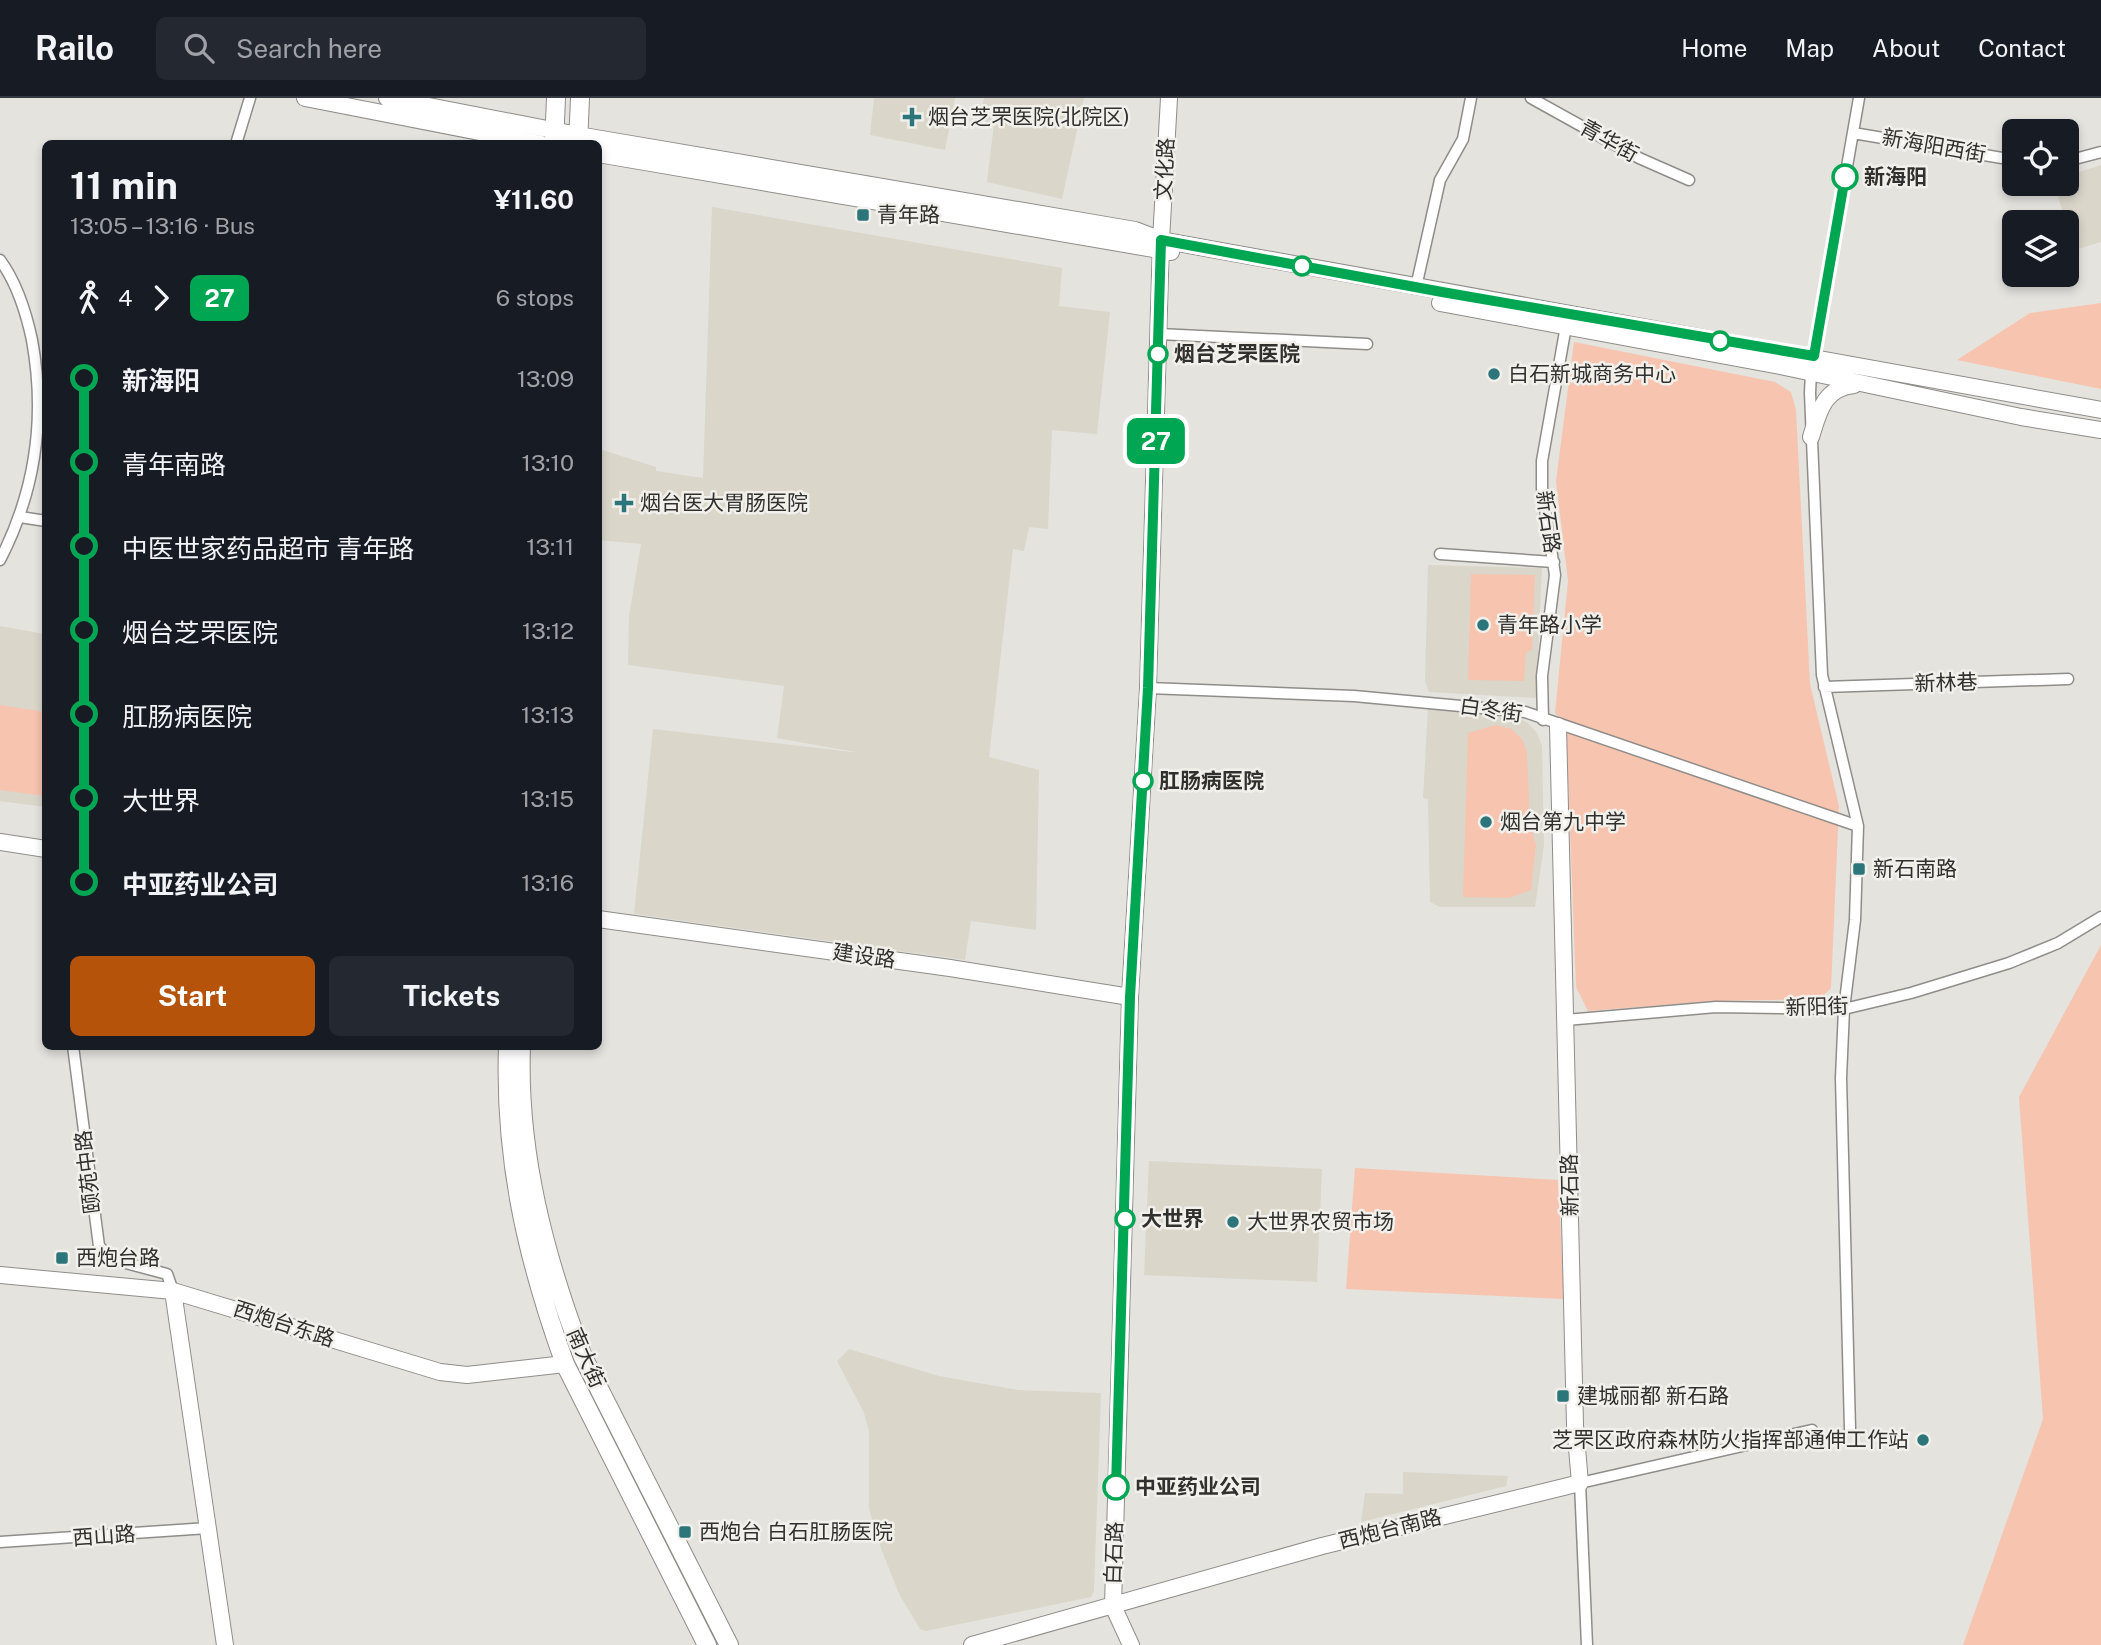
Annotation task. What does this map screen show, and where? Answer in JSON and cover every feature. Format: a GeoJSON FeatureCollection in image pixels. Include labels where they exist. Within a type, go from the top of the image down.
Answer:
{"type":"FeatureCollection","features":[{"type":"Feature","properties":{"kind":"main road"},"geometry":{"type":"LineString","coordinates":[[554,137],[556,98]]}},
{"type":"Feature","properties":{"kind":"main road"},"geometry":{"type":"LineString","coordinates":[[578,139],[580,98]]}},
{"type":"Feature","properties":{"kind":"main road","name":"南大街"},"geometry":{"type":"LineString","coordinates":[[508,1050],[506,1105],[515,1180],[531,1257],[565,1364],[707,1645]]}},
{"type":"Feature","properties":{"kind":"main road","name":"南大街"},"geometry":{"type":"LineString","coordinates":[[521,1050],[523,1106],[531,1178],[548,1253],[569,1320],[583,1357],[729,1645]]}},
{"type":"Feature","properties":{"kind":"street"},"geometry":{"type":"LineString","coordinates":[[237,140],[250,98]]}},
{"type":"Feature","properties":{"kind":"street"},"geometry":{"type":"LineString","coordinates":[[305,98],[520,140]]}},
{"type":"Feature","properties":{"kind":"street"},"geometry":{"type":"LineString","coordinates":[[387,98],[554,137],[578,139]]}},
{"type":"Feature","properties":{"kind":"street","name":"文化路"},"geometry":{"type":"LineString","coordinates":[[1161,245],[1169,98]]}},
{"type":"Feature","properties":{"kind":"street"},"geometry":{"type":"LineString","coordinates":[[1416,287],[1440,180],[1463,139],[1471,98]]}},
{"type":"Feature","properties":{"kind":"street","name":"青华街"},"geometry":{"type":"LineString","coordinates":[[1531,98],[1639,158],[1689,180]]}},
{"type":"Feature","properties":{"kind":"street"},"geometry":{"type":"LineString","coordinates":[[1850,1429],[1841,1092],[1844,1009],[1855,920],[1858,826],[1825,687],[1812,506],[1811,373],[1859,98]]}},
{"type":"Feature","properties":{"kind":"street","name":"新海阳西街"},"geometry":{"type":"LineString","coordinates":[[1853,133],[2002,158]]}},
{"type":"Feature","properties":{"kind":"street"},"geometry":{"type":"LineString","coordinates":[[602,143],[1135,230],[1161,245],[2101,430]]}},
{"type":"Feature","properties":{"kind":"street"},"geometry":{"type":"LineString","coordinates":[[2079,158],[2101,152]]}},
{"type":"Feature","properties":{"kind":"street"},"geometry":{"type":"LineString","coordinates":[[602,155],[1416,287],[1814,356],[2101,410]]}},
{"type":"Feature","properties":{"kind":"street","name":"白石路"},"geometry":{"type":"LineString","coordinates":[[1131,1645],[1112,1606],[1130,997],[1148,688],[1161,245]]}},
{"type":"Feature","properties":{"kind":"street"},"geometry":{"type":"LineString","coordinates":[[0,261],[15,285],[29,325],[42,378],[36,453],[20,517],[0,560]]}},
{"type":"Feature","properties":{"kind":"street","name":"新石路"},"geometry":{"type":"LineString","coordinates":[[1566,326],[1542,461],[1542,488],[1555,575],[1542,676],[1550,723],[1566,1020],[1576,1425],[1587,1645]]}},
{"type":"Feature","properties":{"kind":"street"},"geometry":{"type":"LineString","coordinates":[[1159,334],[1367,344]]}},
{"type":"Feature","properties":{"kind":"street"},"geometry":{"type":"LineString","coordinates":[[1811,437],[1820,411],[1831,392],[1864,384]]}},
{"type":"Feature","properties":{"kind":"street"},"geometry":{"type":"LineString","coordinates":[[20,517],[42,520]]}},
{"type":"Feature","properties":{"kind":"street"},"geometry":{"type":"LineString","coordinates":[[1440,554],[1553,562]]}},
{"type":"Feature","properties":{"kind":"street","name":"新林巷"},"geometry":{"type":"LineString","coordinates":[[1825,687],[2068,679]]}},
{"type":"Feature","properties":{"kind":"street","name":"白冬街"},"geometry":{"type":"LineString","coordinates":[[1148,688],[1354,696],[1525,712],[1550,723],[1858,826]]}},
{"type":"Feature","properties":{"kind":"street"},"geometry":{"type":"LineString","coordinates":[[0,842],[42,848]]}},
{"type":"Feature","properties":{"kind":"street","name":"新阳街"},"geometry":{"type":"LineString","coordinates":[[1566,1020],[1716,1007],[1844,1009],[1997,967],[2059,943],[2101,917]]}},
{"type":"Feature","properties":{"kind":"street","name":"建设路"},"geometry":{"type":"LineString","coordinates":[[602,920],[950,968],[1130,997]]}},
{"type":"Feature","properties":{"kind":"street","name":"颐苑中路"},"geometry":{"type":"LineString","coordinates":[[74,1050],[99,1246],[111,1259],[167,1274],[173,1291]]}},
{"type":"Feature","properties":{"kind":"street","name":"西炮台东路"},"geometry":{"type":"LineString","coordinates":[[0,1275],[173,1291],[440,1372],[467,1375],[565,1364]]}},
{"type":"Feature","properties":{"kind":"street"},"geometry":{"type":"LineString","coordinates":[[173,1291],[225,1645]]}},
{"type":"Feature","properties":{"kind":"street","name":"西炮台南路"},"geometry":{"type":"LineString","coordinates":[[972,1645],[1322,1546],[1812,1430]]}},
{"type":"Feature","properties":{"kind":"street","name":"西山路"},"geometry":{"type":"LineString","coordinates":[[0,1542],[208,1528]]}},
{"type":"Feature","properties":{"kind":"shaded area","name":"烟台芝罘医院(北院区)"},"geometry":{"type":"Polygon","coordinates":[[[874,98],[955,98],[945,150],[870,135],[874,98]]]}},
{"type":"Feature","properties":{"kind":"shaded area"},"geometry":{"type":"Polygon","coordinates":[[[984,98],[1084,98],[1062,199],[987,182],[994,124],[980,120],[984,98]]]}},
{"type":"Feature","properties":{"kind":"shaded area"},"geometry":{"type":"Polygon","coordinates":[[[2101,165],[2101,242],[2079,249],[2079,210],[2062,210],[2058,196],[2079,196],[2079,172],[2101,165]]]}},
{"type":"Feature","properties":{"kind":"shaded area"},"geometry":{"type":"Polygon","coordinates":[[[712,207],[1062,268],[1059,306],[1110,312],[1097,434],[1052,430],[1048,529],[1029,527],[1024,551],[1013,549],[989,757],[1039,770],[1036,930],[971,921],[965,960],[634,914],[653,729],[861,753],[777,738],[784,686],[628,665],[629,616],[641,544],[602,540],[602,450],[656,467],[656,471],[703,478],[712,207]]]}},
{"type":"Feature","properties":{"kind":"shaded area"},"geometry":{"type":"Polygon","coordinates":[[[2101,303],[2101,389],[1957,360],[2030,313],[2101,303]]]}},
{"type":"Feature","properties":{"kind":"shaded area"},"geometry":{"type":"Polygon","coordinates":[[[1574,342],[1775,382],[1791,392],[1796,410],[1810,684],[1839,806],[1831,988],[1820,999],[1713,1001],[1588,1011],[1576,987],[1566,723],[1555,713],[1568,581],[1556,481],[1574,342]]]}},
{"type":"Feature","properties":{"kind":"shaded area","name":"青年路小学"},"geometry":{"type":"Polygon","coordinates":[[[1428,565],[1542,568],[1536,698],[1429,692],[1425,681],[1428,565]]]}},
{"type":"Feature","properties":{"kind":"shaded area"},"geometry":{"type":"Polygon","coordinates":[[[1471,574],[1535,575],[1532,650],[1526,652],[1524,681],[1468,680],[1471,574]]]}},
{"type":"Feature","properties":{"kind":"shaded area"},"geometry":{"type":"Polygon","coordinates":[[[0,626],[42,633],[42,807],[0,801],[0,626]]]}},
{"type":"Feature","properties":{"kind":"shaded area"},"geometry":{"type":"Polygon","coordinates":[[[0,705],[42,712],[42,796],[0,790],[0,705]]]}},
{"type":"Feature","properties":{"kind":"shaded area","name":"烟台第九中学"},"geometry":{"type":"Polygon","coordinates":[[[1428,708],[1516,717],[1528,723],[1537,733],[1542,746],[1544,845],[1535,907],[1440,907],[1430,902],[1428,799],[1423,798],[1428,708]]]}},
{"type":"Feature","properties":{"kind":"shaded area"},"geometry":{"type":"Polygon","coordinates":[[[1496,725],[1512,729],[1522,739],[1527,752],[1530,825],[1536,845],[1531,890],[1509,898],[1463,897],[1468,733],[1496,725]]]}},
{"type":"Feature","properties":{"kind":"shaded area"},"geometry":{"type":"Polygon","coordinates":[[[2101,945],[2101,1645],[1963,1645],[2043,1419],[2019,1097],[2101,945]]]}},
{"type":"Feature","properties":{"kind":"shaded area","name":"大世界农贸市场"},"geometry":{"type":"Polygon","coordinates":[[[1149,1161],[1322,1169],[1317,1282],[1144,1275],[1149,1161]]]}},
{"type":"Feature","properties":{"kind":"shaded area"},"geometry":{"type":"Polygon","coordinates":[[[1355,1168],[1558,1180],[1564,1299],[1346,1289],[1355,1168]]]}},
{"type":"Feature","properties":{"kind":"shaded area"},"geometry":{"type":"Polygon","coordinates":[[[849,1349],[939,1376],[1018,1390],[1101,1393],[1094,1591],[1091,1597],[926,1631],[920,1629],[899,1594],[877,1538],[869,1508],[869,1431],[864,1413],[837,1361],[849,1349]]]}},
{"type":"Feature","properties":{"kind":"shaded area"},"geometry":{"type":"Polygon","coordinates":[[[1403,1472],[1508,1476],[1506,1486],[1361,1522],[1365,1493],[1403,1494],[1403,1472]]]}},
{"type":"Feature","properties":{"kind":"bus line","name":"27"},"geometry":{"type":"LineString","coordinates":[[1116,1487],[1130,997],[1148,688],[1161,240],[1814,356],[1845,177]]}},
{"type":"Feature","properties":{"kind":"place","name":"烟台芝罘医院(北院区)"},"geometry":{"type":"Point","coordinates":[912,117]}},
{"type":"Feature","properties":{"kind":"place","name":"新海阳"},"geometry":{"type":"Point","coordinates":[1845,177]}},
{"type":"Feature","properties":{"kind":"place","name":"青年路"},"geometry":{"type":"Point","coordinates":[863,215]}},
{"type":"Feature","properties":{"kind":"place","name":"烟台芝罘医院"},"geometry":{"type":"Point","coordinates":[1158,354]}},
{"type":"Feature","properties":{"kind":"place","name":"白石新城商务中心"},"geometry":{"type":"Point","coordinates":[1494,374]}},
{"type":"Feature","properties":{"kind":"place","name":"烟台医大胃肠医院"},"geometry":{"type":"Point","coordinates":[624,503]}},
{"type":"Feature","properties":{"kind":"place","name":"青年路小学"},"geometry":{"type":"Point","coordinates":[1483,625]}},
{"type":"Feature","properties":{"kind":"place","name":"肛肠病医院"},"geometry":{"type":"Point","coordinates":[1143,781]}},
{"type":"Feature","properties":{"kind":"place","name":"烟台第九中学"},"geometry":{"type":"Point","coordinates":[1486,822]}},
{"type":"Feature","properties":{"kind":"place","name":"新石南路"},"geometry":{"type":"Point","coordinates":[1859,869]}},
{"type":"Feature","properties":{"kind":"place","name":"大世界"},"geometry":{"type":"Point","coordinates":[1125,1219]}},
{"type":"Feature","properties":{"kind":"place","name":"大世界农贸市场"},"geometry":{"type":"Point","coordinates":[1233,1222]}},
{"type":"Feature","properties":{"kind":"place","name":"西炮台路"},"geometry":{"type":"Point","coordinates":[62,1258]}},
{"type":"Feature","properties":{"kind":"place","name":"建城丽都 新石路"},"geometry":{"type":"Point","coordinates":[1563,1396]}},
{"type":"Feature","properties":{"kind":"place","name":"芝罘区政府森林防火指挥部通伸工作站"},"geometry":{"type":"Point","coordinates":[1923,1440]}},
{"type":"Feature","properties":{"kind":"place","name":"中亚药业公司"},"geometry":{"type":"Point","coordinates":[1116,1487]}},
{"type":"Feature","properties":{"kind":"place","name":"西炮台 白石肛肠医院"},"geometry":{"type":"Point","coordinates":[685,1532]}}]}
